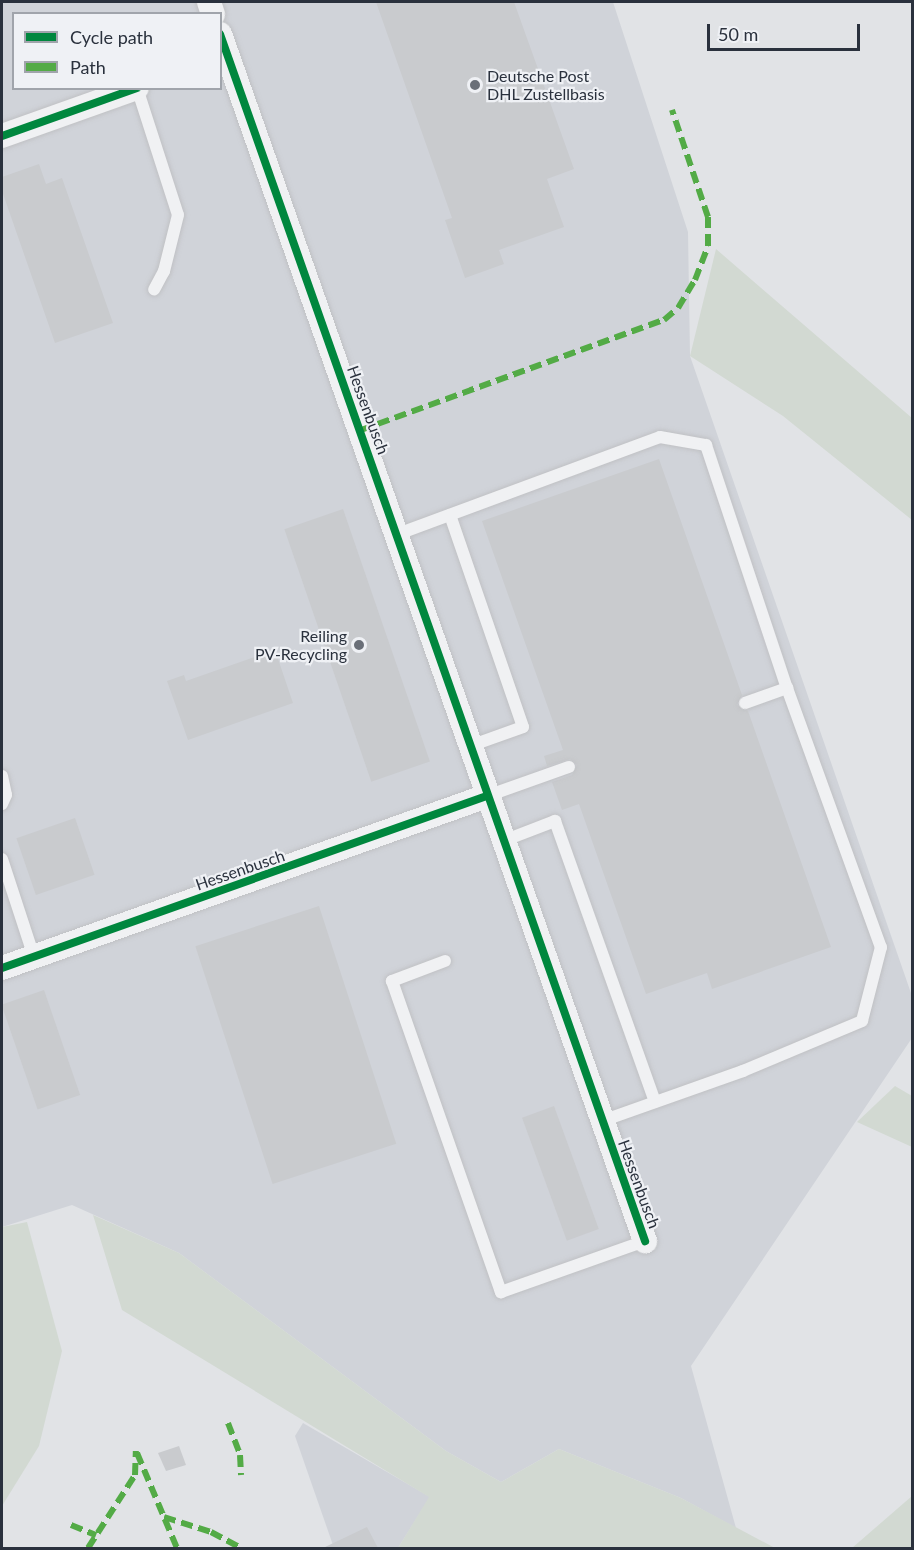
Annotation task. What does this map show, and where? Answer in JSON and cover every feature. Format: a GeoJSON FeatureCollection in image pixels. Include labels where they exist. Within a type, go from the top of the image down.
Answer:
{"type":"FeatureCollection","features":[{"type":"Feature","properties":{"kind":"street","name":"Hessenbusch"},"geometry":{"type":"LineString","coordinates":[[223,50],[398,534],[487,796],[645,1241]]}},
{"type":"Feature","properties":{"kind":"street"},"geometry":{"type":"LineString","coordinates":[[2,136],[131,90]]}},
{"type":"Feature","properties":{"kind":"street","name":"Hessenbusch"},"geometry":{"type":"LineString","coordinates":[[2,968],[487,796]]}},
{"type":"Feature","properties":{"kind":"lane"},"geometry":{"type":"LineString","coordinates":[[138,90],[178,215],[164,271],[154,290]]}},
{"type":"Feature","properties":{"kind":"lane"},"geometry":{"type":"LineString","coordinates":[[398,534],[660,437],[706,445],[787,688],[881,947],[862,1021],[742,1071],[602,1121]]}},
{"type":"Feature","properties":{"kind":"lane"},"geometry":{"type":"LineString","coordinates":[[450,515],[523,727],[470,746]]}},
{"type":"Feature","properties":{"kind":"lane"},"geometry":{"type":"LineString","coordinates":[[745,703],[787,688]]}},
{"type":"Feature","properties":{"kind":"lane"},"geometry":{"type":"LineString","coordinates":[[487,796],[569,767]]}},
{"type":"Feature","properties":{"kind":"lane"},"geometry":{"type":"LineString","coordinates":[[2,776],[6,795],[2,804]]}},
{"type":"Feature","properties":{"kind":"lane"},"geometry":{"type":"LineString","coordinates":[[503,841],[555,821],[655,1102]]}},
{"type":"Feature","properties":{"kind":"lane"},"geometry":{"type":"LineString","coordinates":[[2,859],[34,957]]}},
{"type":"Feature","properties":{"kind":"lane"},"geometry":{"type":"LineString","coordinates":[[445,960],[392,981],[501,1292],[645,1241]]}},
{"type":"Feature","properties":{"kind":"shaded area"},"geometry":{"type":"Polygon","coordinates":[[[2,2],[613,2],[688,232],[690,356],[912,996],[912,1038],[691,1366],[736,1528],[681,1498],[559,1449],[501,1482],[446,1451],[179,1253],[72,1205],[2,1227],[2,2]]]}},
{"type":"Feature","properties":{"kind":"shaded area"},"geometry":{"type":"Polygon","coordinates":[[[716,249],[912,418],[912,520],[783,416],[690,356],[716,249]]]}},
{"type":"Feature","properties":{"kind":"shaded area"},"geometry":{"type":"Polygon","coordinates":[[[895,1086],[912,1096],[912,1147],[857,1122],[895,1086]]]}},
{"type":"Feature","properties":{"kind":"shaded area"},"geometry":{"type":"Polygon","coordinates":[[[93,1215],[179,1253],[446,1451],[501,1482],[559,1449],[681,1498],[775,1548],[398,1548],[429,1497],[122,1310],[93,1215]]]}},
{"type":"Feature","properties":{"kind":"shaded area"},"geometry":{"type":"Polygon","coordinates":[[[27,1222],[62,1351],[39,1446],[2,1506],[2,1227],[27,1222]]]}},
{"type":"Feature","properties":{"kind":"shaded area"},"geometry":{"type":"Polygon","coordinates":[[[303,1423],[430,1497],[398,1548],[334,1548],[295,1436],[303,1423]]]}},
{"type":"Feature","properties":{"kind":"shaded area"},"geometry":{"type":"Polygon","coordinates":[[[912,1496],[912,1548],[852,1548],[912,1496]]]}},
{"type":"Feature","properties":{"kind":"building","name":"Deutsche Post DHL Zustellbasis"},"geometry":{"type":"Polygon","coordinates":[[[376,2],[514,2],[574,169],[547,179],[564,227],[499,250],[504,264],[465,278],[445,220],[452,218],[376,2]]]}},
{"type":"Feature","properties":{"kind":"building"},"geometry":{"type":"Polygon","coordinates":[[[39,164],[46,184],[62,178],[113,323],[55,343],[2,191],[2,177],[39,164]]]}},
{"type":"Feature","properties":{"kind":"building"},"geometry":{"type":"Polygon","coordinates":[[[659,459],[742,695],[737,705],[748,711],[831,947],[712,989],[707,973],[646,994],[579,804],[562,810],[552,782],[572,775],[577,765],[570,759],[547,766],[544,756],[563,750],[482,521],[659,459]]]}},
{"type":"Feature","properties":{"kind":"building","name":"Reiling PV-Recycling"},"geometry":{"type":"Polygon","coordinates":[[[343,509],[430,761],[371,782],[284,529],[343,509]]]}},
{"type":"Feature","properties":{"kind":"building"},"geometry":{"type":"Polygon","coordinates":[[[275,650],[293,703],[188,740],[167,681],[184,675],[186,681],[275,650]]]}},
{"type":"Feature","properties":{"kind":"building"},"geometry":{"type":"Polygon","coordinates":[[[75,818],[95,875],[36,895],[16,838],[75,818]]]}},
{"type":"Feature","properties":{"kind":"building"},"geometry":{"type":"Polygon","coordinates":[[[319,906],[396,1144],[273,1184],[195,946],[319,906]]]}},
{"type":"Feature","properties":{"kind":"building"},"geometry":{"type":"Polygon","coordinates":[[[44,990],[80,1095],[38,1110],[2,1004],[44,990]]]}},
{"type":"Feature","properties":{"kind":"building"},"geometry":{"type":"Polygon","coordinates":[[[554,1106],[599,1229],[567,1241],[522,1118],[554,1106]]]}},
{"type":"Feature","properties":{"kind":"building"},"geometry":{"type":"Polygon","coordinates":[[[179,1446],[186,1465],[166,1471],[158,1453],[179,1446]]]}},
{"type":"Feature","properties":{"kind":"building"},"geometry":{"type":"Polygon","coordinates":[[[367,1527],[378,1548],[323,1548],[367,1527]]]}},
{"type":"Feature","properties":{"kind":"marked path"},"geometry":{"type":"LineString","coordinates":[[361,430],[664,320],[678,308],[695,280],[708,246],[708,217],[672,110]]}},
{"type":"Feature","properties":{"kind":"marked path"},"geometry":{"type":"LineString","coordinates":[[228,1423],[240,1455],[241,1475]]}},
{"type":"Feature","properties":{"kind":"marked path"},"geometry":{"type":"LineString","coordinates":[[88,1548],[135,1475],[136,1451]]}},
{"type":"Feature","properties":{"kind":"marked path"},"geometry":{"type":"LineString","coordinates":[[137,1453],[177,1548]]}},
{"type":"Feature","properties":{"kind":"marked path"},"geometry":{"type":"LineString","coordinates":[[164,1517],[211,1532],[241,1548]]}},
{"type":"Feature","properties":{"kind":"marked path"},"geometry":{"type":"LineString","coordinates":[[71,1525],[96,1535]]}},
{"type":"Feature","properties":{"kind":"cycle path"},"geometry":{"type":"LineString","coordinates":[[222,40],[645,1241]]}},
{"type":"Feature","properties":{"kind":"cycle path"},"geometry":{"type":"LineString","coordinates":[[2,136],[131,90]]}},
{"type":"Feature","properties":{"kind":"cycle path"},"geometry":{"type":"LineString","coordinates":[[2,968],[487,796]]}},
{"type":"Feature","properties":{"kind":"place","name":"Deutsche Post DHL Zustellbasis"},"geometry":{"type":"Point","coordinates":[475,85]}},
{"type":"Feature","properties":{"kind":"place","name":"Reiling PV-Recycling"},"geometry":{"type":"Point","coordinates":[359,645]}}]}
